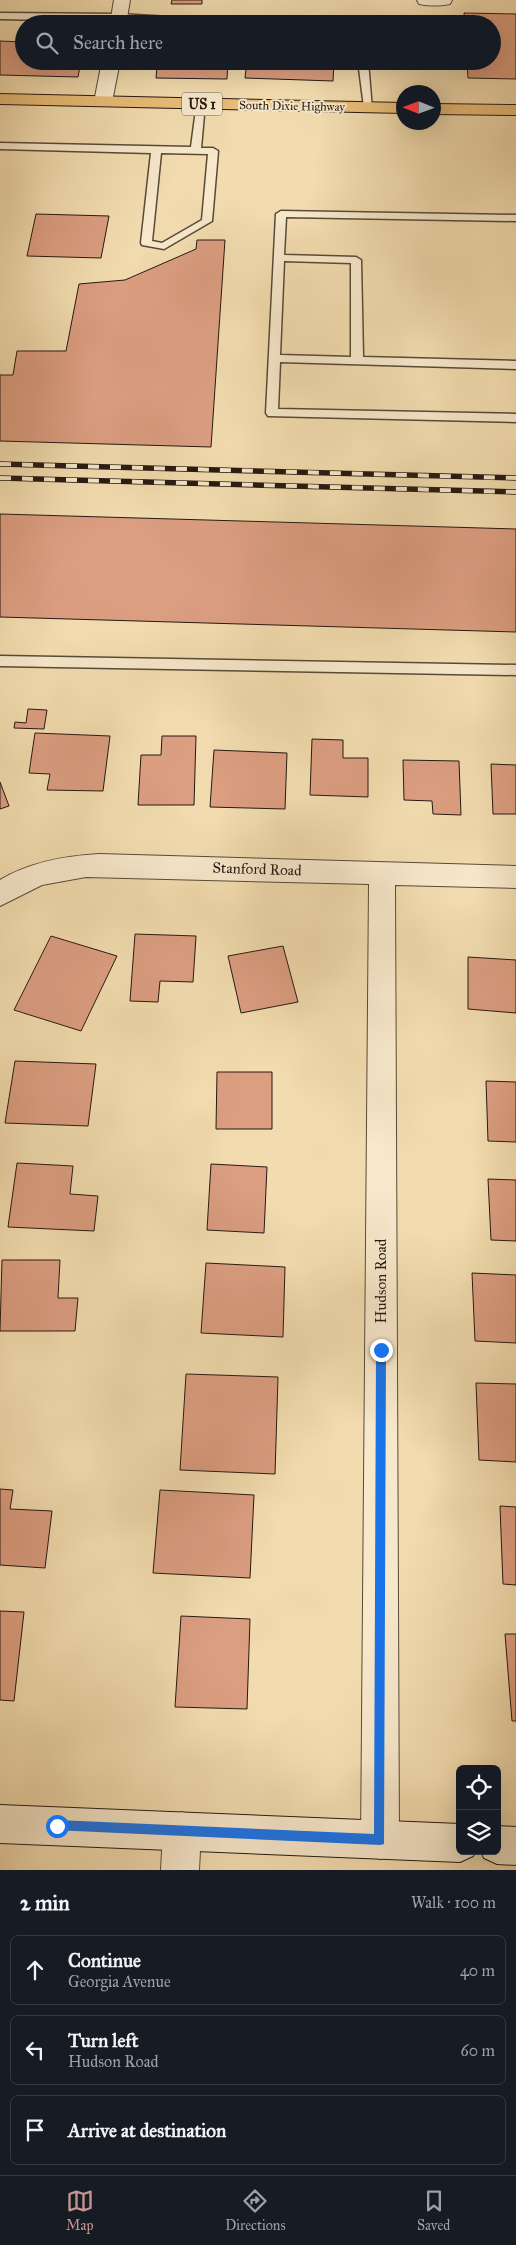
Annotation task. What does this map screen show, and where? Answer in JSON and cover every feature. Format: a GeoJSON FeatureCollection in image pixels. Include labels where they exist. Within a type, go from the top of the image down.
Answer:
{"type":"FeatureCollection","features":[{"type":"Feature","properties":{"kind":"main road","name":"South Dixie Highway"},"geometry":{"type":"LineString","coordinates":[[0,99],[396,108]]}},
{"type":"Feature","properties":{"kind":"main road"},"geometry":{"type":"LineString","coordinates":[[441,109],[516,110]]}},
{"type":"Feature","properties":{"kind":"street"},"geometry":{"type":"LineString","coordinates":[[119,15],[122,0]]}},
{"type":"Feature","properties":{"kind":"street"},"geometry":{"type":"LineString","coordinates":[[425,0],[444,0]]}},
{"type":"Feature","properties":{"kind":"street"},"geometry":{"type":"LineString","coordinates":[[103,102],[109,70]]}},
{"type":"Feature","properties":{"kind":"street","name":"Stanford Road"},"geometry":{"type":"LineString","coordinates":[[2,893],[25,880],[48,871],[74,866],[516,877]]}},
{"type":"Feature","properties":{"kind":"street","name":"Hudson Road"},"geometry":{"type":"LineString","coordinates":[[380,1840],[382,873]]}},
{"type":"Feature","properties":{"kind":"street"},"geometry":{"type":"LineString","coordinates":[[0,1824],[456,1843]]}},
{"type":"Feature","properties":{"kind":"street"},"geometry":{"type":"LineString","coordinates":[[180,1870],[182,1831]]}},
{"type":"Feature","properties":{"kind":"street"},"geometry":{"type":"LineString","coordinates":[[501,1845],[516,1846]]}},
{"type":"Feature","properties":{"kind":"lane"},"geometry":{"type":"LineString","coordinates":[[0,16],[15,17]]}},
{"type":"Feature","properties":{"kind":"lane"},"geometry":{"type":"LineString","coordinates":[[364,70],[369,107]]}},
{"type":"Feature","properties":{"kind":"lane"},"geometry":{"type":"LineString","coordinates":[[196,150],[200,104]]}},
{"type":"Feature","properties":{"kind":"lane"},"geometry":{"type":"LineString","coordinates":[[0,146],[213,151],[208,221],[164,246],[146,244],[156,150]]}},
{"type":"Feature","properties":{"kind":"lane"},"geometry":{"type":"LineString","coordinates":[[516,218],[281,214],[272,413],[516,418]]}},
{"type":"Feature","properties":{"kind":"lane"},"geometry":{"type":"LineString","coordinates":[[279,258],[356,260],[357,360]]}},
{"type":"Feature","properties":{"kind":"lane"},"geometry":{"type":"LineString","coordinates":[[275,358],[516,365]]}},
{"type":"Feature","properties":{"kind":"lane"},"geometry":{"type":"LineString","coordinates":[[0,661],[516,670]]}},
{"type":"Feature","properties":{"kind":"building"},"geometry":{"type":"Polygon","coordinates":[[[172,0],[202,0],[202,4],[171,4],[172,0]]]}},
{"type":"Feature","properties":{"kind":"building"},"geometry":{"type":"Polygon","coordinates":[[[464,13],[516,14],[516,79],[468,78],[468,70],[501,70],[501,15],[464,15],[464,13]]]}},
{"type":"Feature","properties":{"kind":"building"},"geometry":{"type":"Polygon","coordinates":[[[0,41],[15,42],[15,70],[79,70],[78,77],[0,75],[0,41]]]}},
{"type":"Feature","properties":{"kind":"building"},"geometry":{"type":"Polygon","coordinates":[[[157,70],[228,70],[227,79],[156,78],[157,70]]]}},
{"type":"Feature","properties":{"kind":"building"},"geometry":{"type":"Polygon","coordinates":[[[246,70],[334,70],[333,81],[245,78],[246,70]]]}},
{"type":"Feature","properties":{"kind":"building"},"geometry":{"type":"Polygon","coordinates":[[[36,214],[109,216],[101,258],[27,256],[36,214]]]}},
{"type":"Feature","properties":{"kind":"building"},"geometry":{"type":"Polygon","coordinates":[[[197,240],[225,240],[211,447],[0,441],[0,375],[13,375],[17,351],[66,351],[79,284],[125,280],[196,249],[197,240]]]}},
{"type":"Feature","properties":{"kind":"building"},"geometry":{"type":"Polygon","coordinates":[[[0,514],[516,529],[516,632],[0,617],[0,514]]]}},
{"type":"Feature","properties":{"kind":"building"},"geometry":{"type":"Polygon","coordinates":[[[28,709],[47,710],[44,729],[14,728],[15,722],[26,723],[28,709]]]}},
{"type":"Feature","properties":{"kind":"building"},"geometry":{"type":"Polygon","coordinates":[[[35,733],[110,736],[103,791],[47,790],[50,774],[29,773],[35,733]]]}},
{"type":"Feature","properties":{"kind":"building"},"geometry":{"type":"Polygon","coordinates":[[[162,736],[196,736],[194,805],[138,805],[141,755],[161,755],[162,736]]]}},
{"type":"Feature","properties":{"kind":"building"},"geometry":{"type":"Polygon","coordinates":[[[312,739],[343,740],[343,758],[368,758],[368,797],[310,795],[312,739]]]}},
{"type":"Feature","properties":{"kind":"building"},"geometry":{"type":"Polygon","coordinates":[[[214,750],[287,753],[285,809],[210,807],[214,750]]]}},
{"type":"Feature","properties":{"kind":"building"},"geometry":{"type":"Polygon","coordinates":[[[403,760],[459,761],[461,815],[433,814],[432,801],[404,800],[403,760]]]}},
{"type":"Feature","properties":{"kind":"building"},"geometry":{"type":"Polygon","coordinates":[[[491,764],[516,765],[516,814],[493,814],[491,764]]]}},
{"type":"Feature","properties":{"kind":"building"},"geometry":{"type":"Polygon","coordinates":[[[0,782],[9,806],[0,809],[0,782]]]}},
{"type":"Feature","properties":{"kind":"building"},"geometry":{"type":"Polygon","coordinates":[[[135,934],[196,936],[193,982],[160,981],[158,1002],[130,1001],[135,934]]]}},
{"type":"Feature","properties":{"kind":"building"},"geometry":{"type":"Polygon","coordinates":[[[51,936],[117,956],[81,1031],[14,1010],[51,936]]]}},
{"type":"Feature","properties":{"kind":"building"},"geometry":{"type":"Polygon","coordinates":[[[283,946],[298,1002],[241,1013],[228,956],[283,946]]]}},
{"type":"Feature","properties":{"kind":"building"},"geometry":{"type":"Polygon","coordinates":[[[468,957],[516,960],[516,1013],[468,1009],[468,957]]]}},
{"type":"Feature","properties":{"kind":"building"},"geometry":{"type":"Polygon","coordinates":[[[15,1061],[96,1064],[88,1126],[5,1123],[15,1061]]]}},
{"type":"Feature","properties":{"kind":"building"},"geometry":{"type":"Polygon","coordinates":[[[217,1072],[272,1072],[272,1129],[216,1129],[217,1072]]]}},
{"type":"Feature","properties":{"kind":"building"},"geometry":{"type":"Polygon","coordinates":[[[486,1081],[516,1082],[516,1142],[488,1141],[486,1081]]]}},
{"type":"Feature","properties":{"kind":"building"},"geometry":{"type":"Polygon","coordinates":[[[17,1163],[73,1166],[70,1194],[98,1196],[94,1231],[8,1227],[17,1163]]]}},
{"type":"Feature","properties":{"kind":"building"},"geometry":{"type":"Polygon","coordinates":[[[211,1164],[267,1167],[264,1233],[207,1230],[211,1164]]]}},
{"type":"Feature","properties":{"kind":"building"},"geometry":{"type":"Polygon","coordinates":[[[488,1179],[516,1180],[516,1241],[491,1240],[488,1179]]]}},
{"type":"Feature","properties":{"kind":"building"},"geometry":{"type":"Polygon","coordinates":[[[2,1260],[60,1260],[58,1298],[78,1298],[75,1331],[0,1331],[2,1260]]]}},
{"type":"Feature","properties":{"kind":"building"},"geometry":{"type":"Polygon","coordinates":[[[206,1263],[285,1267],[283,1337],[201,1333],[206,1263]]]}},
{"type":"Feature","properties":{"kind":"building"},"geometry":{"type":"Polygon","coordinates":[[[472,1273],[516,1275],[516,1343],[475,1341],[472,1273]]]}},
{"type":"Feature","properties":{"kind":"building"},"geometry":{"type":"Polygon","coordinates":[[[186,1374],[278,1377],[275,1474],[180,1470],[186,1374]]]}},
{"type":"Feature","properties":{"kind":"building"},"geometry":{"type":"Polygon","coordinates":[[[476,1383],[516,1384],[516,1462],[479,1460],[476,1383]]]}},
{"type":"Feature","properties":{"kind":"building"},"geometry":{"type":"Polygon","coordinates":[[[0,1489],[13,1490],[10,1509],[52,1511],[45,1568],[0,1565],[0,1489]]]}},
{"type":"Feature","properties":{"kind":"building"},"geometry":{"type":"Polygon","coordinates":[[[160,1490],[254,1495],[250,1578],[153,1573],[160,1490]]]}},
{"type":"Feature","properties":{"kind":"building"},"geometry":{"type":"Polygon","coordinates":[[[500,1506],[516,1507],[516,1585],[503,1584],[500,1506]]]}},
{"type":"Feature","properties":{"kind":"building"},"geometry":{"type":"Polygon","coordinates":[[[0,1611],[24,1612],[14,1701],[0,1700],[0,1611]]]}},
{"type":"Feature","properties":{"kind":"building"},"geometry":{"type":"Polygon","coordinates":[[[181,1616],[250,1619],[247,1709],[175,1707],[181,1616]]]}},
{"type":"Feature","properties":{"kind":"building"},"geometry":{"type":"Polygon","coordinates":[[[505,1634],[516,1634],[516,1721],[512,1721],[505,1634]]]}},
{"type":"Feature","properties":{"kind":"railway"},"geometry":{"type":"LineString","coordinates":[[0,464],[516,478]]}},
{"type":"Feature","properties":{"kind":"railway"},"geometry":{"type":"LineString","coordinates":[[0,478],[516,492]]}},
{"type":"Feature","properties":{"kind":"route"},"geometry":{"type":"LineString","coordinates":[[57,1826],[380,1840],[381,1350]]}}]}
